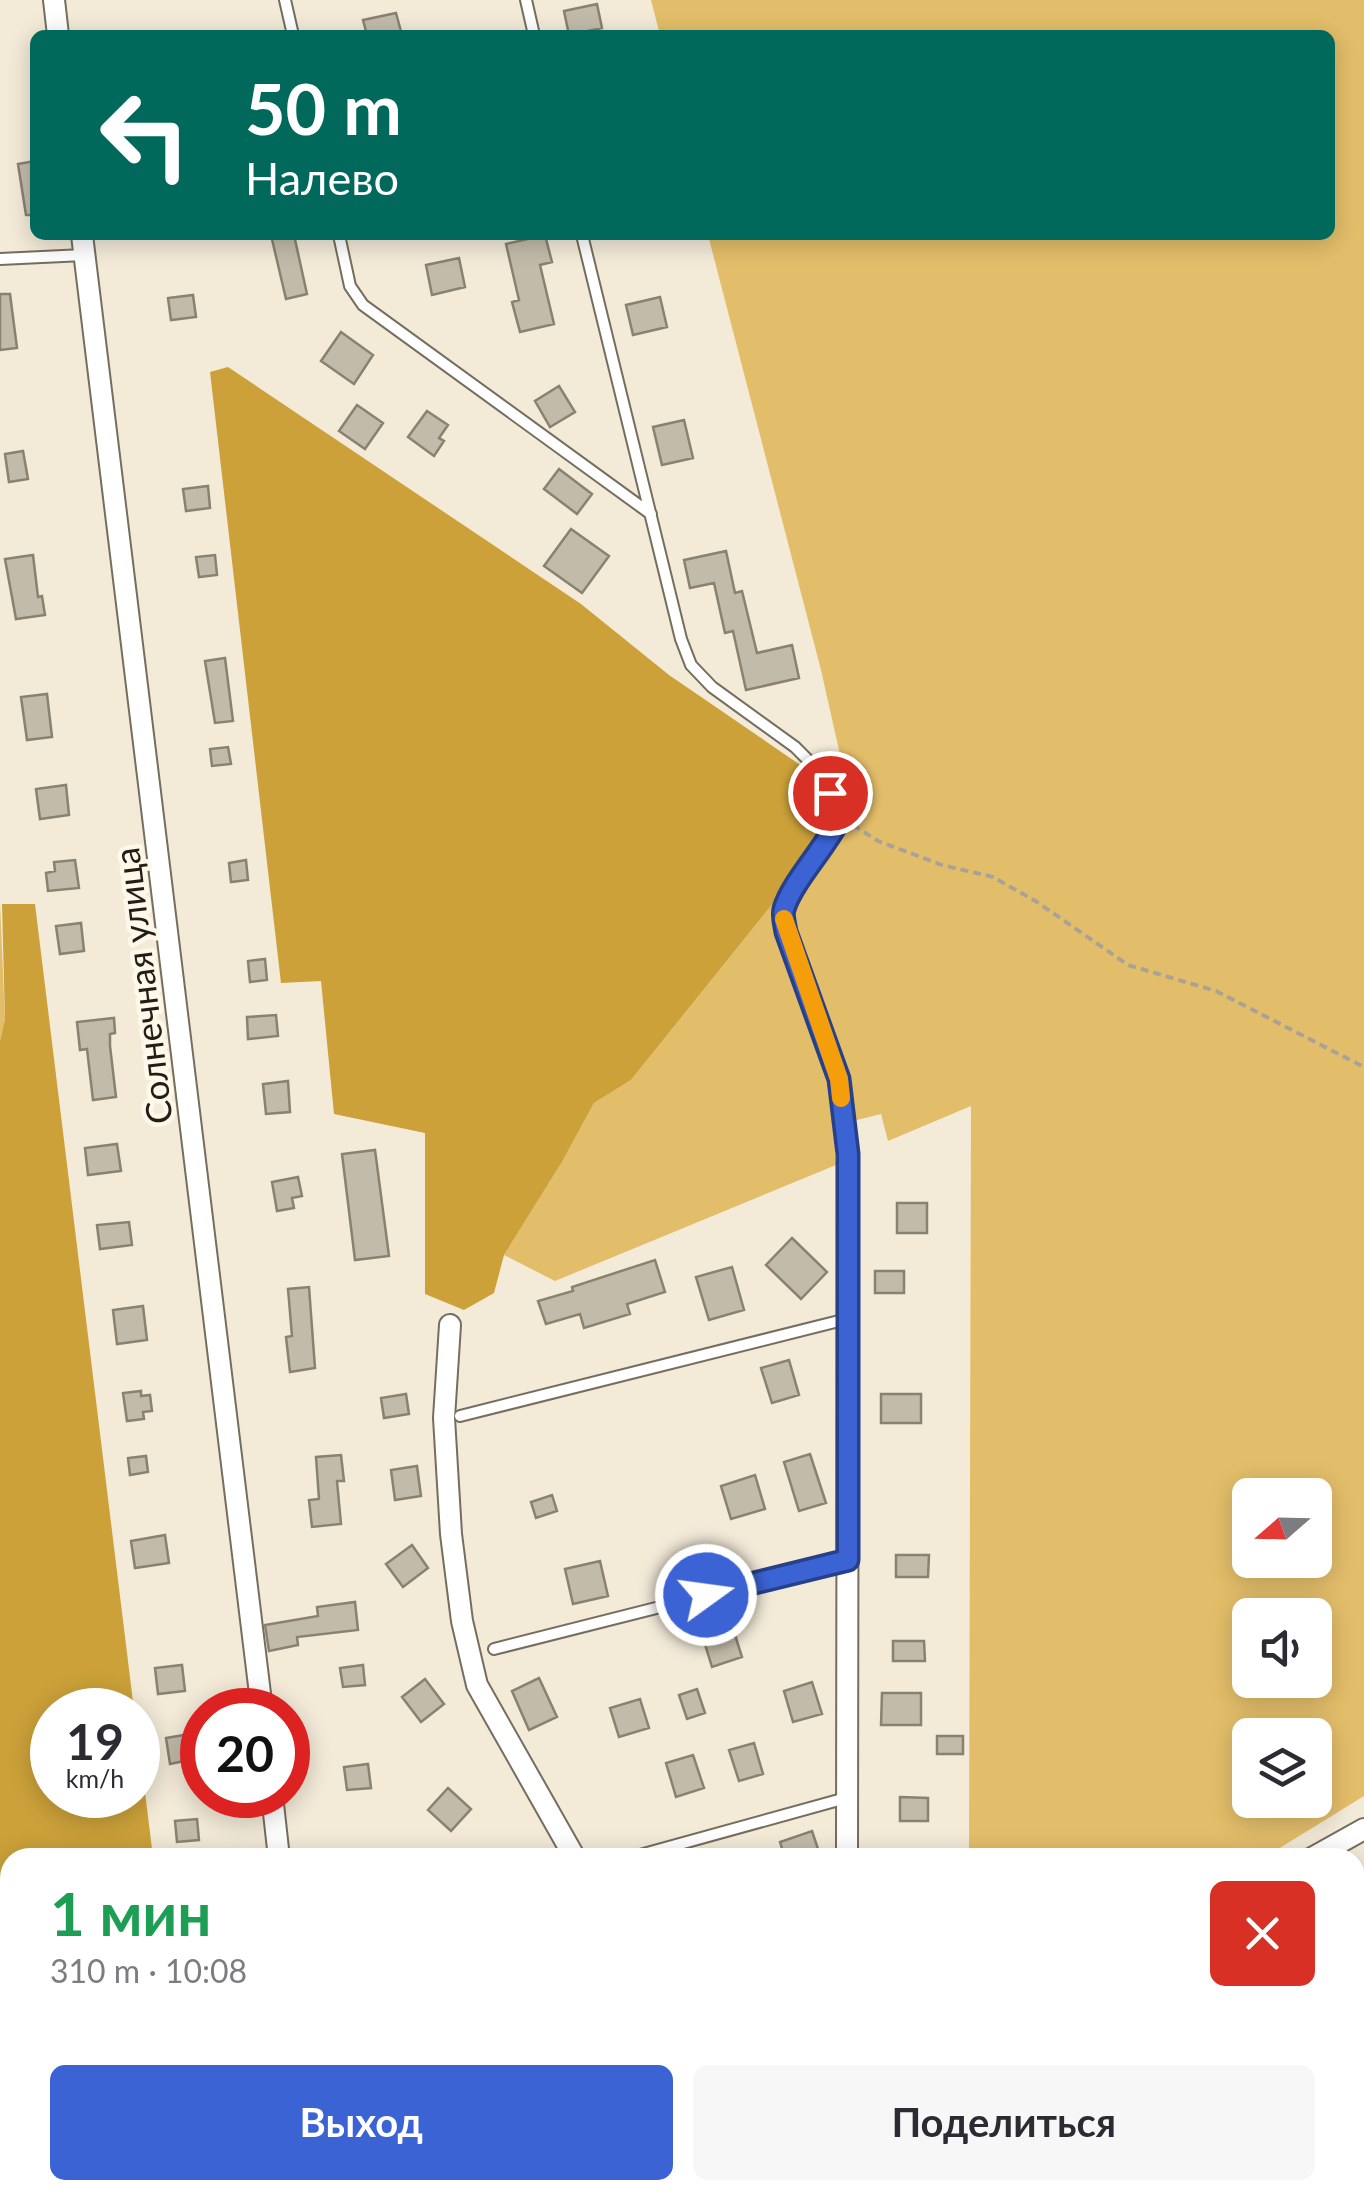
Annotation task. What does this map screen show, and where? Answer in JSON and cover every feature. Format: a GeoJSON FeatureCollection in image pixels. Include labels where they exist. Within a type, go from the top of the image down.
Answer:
{"type":"FeatureCollection","features":[{"type":"Feature","properties":{"kind":"street"},"geometry":{"type":"LineString","coordinates":[[54,0],[57,30]]}},
{"type":"Feature","properties":{"kind":"street","name":"Солнечная улица"},"geometry":{"type":"LineString","coordinates":[[83,245],[259,1688]]}},
{"type":"Feature","properties":{"kind":"street"},"geometry":{"type":"LineString","coordinates":[[848,1154],[848,1848]]}},
{"type":"Feature","properties":{"kind":"street"},"geometry":{"type":"LineString","coordinates":[[450,1325],[444,1418],[451,1534],[462,1622],[476,1685],[569,1848]]}},
{"type":"Feature","properties":{"kind":"street"},"geometry":{"type":"LineString","coordinates":[[275,1818],[279,1848]]}},
{"type":"Feature","properties":{"kind":"street"},"geometry":{"type":"LineString","coordinates":[[1330,1848],[1364,1829]]}},
{"type":"Feature","properties":{"kind":"lane"},"geometry":{"type":"LineString","coordinates":[[286,0],[292,30]]}},
{"type":"Feature","properties":{"kind":"lane"},"geometry":{"type":"LineString","coordinates":[[526,0],[533,30]]}},
{"type":"Feature","properties":{"kind":"lane"},"geometry":{"type":"LineString","coordinates":[[339,240],[350,286],[362,305],[652,515]]}},
{"type":"Feature","properties":{"kind":"lane"},"geometry":{"type":"LineString","coordinates":[[583,240],[681,639],[691,665],[712,687],[795,747],[823,774],[840,818],[783,912],[786,932],[839,1079],[848,1154]]}},
{"type":"Feature","properties":{"kind":"lane"},"geometry":{"type":"LineString","coordinates":[[0,258],[83,245]]}},
{"type":"Feature","properties":{"kind":"lane"},"geometry":{"type":"LineString","coordinates":[[460,1416],[847,1319]]}},
{"type":"Feature","properties":{"kind":"lane"},"geometry":{"type":"LineString","coordinates":[[494,1648],[848,1560]]}},
{"type":"Feature","properties":{"kind":"lane"},"geometry":{"type":"LineString","coordinates":[[665,1848],[848,1797]]}},
{"type":"Feature","properties":{"kind":"path"},"geometry":{"type":"LineString","coordinates":[[840,818],[894,847],[942,865],[993,877],[1037,902],[1128,965],[1216,990],[1364,1067]]}},
{"type":"Feature","properties":{"kind":"shaded area"},"geometry":{"type":"Polygon","coordinates":[[[651,0],[1364,0],[1364,1796],[1332,1816],[1332,1718],[1232,1718],[1232,1818],[1328,1818],[1280,1848],[969,1848],[971,1106],[888,1141],[881,1114],[833,1126],[836,1165],[555,1281],[504,1255],[594,1103],[631,1080],[807,861],[827,808],[850,799],[821,670],[709,240],[1335,240],[1335,30],[659,30],[651,0]]]}},
{"type":"Feature","properties":{"kind":"shaded area"},"geometry":{"type":"Polygon","coordinates":[[[228,367],[581,604],[669,675],[812,773],[827,808],[807,861],[631,1080],[594,1103],[504,1255],[494,1293],[464,1310],[425,1294],[425,1133],[334,1114],[321,981],[281,983],[210,372],[228,367]]]}},
{"type":"Feature","properties":{"kind":"shaded area"},"geometry":{"type":"Polygon","coordinates":[[[0,903],[5,1019],[0,1041],[0,903]]]}},
{"type":"Feature","properties":{"kind":"shaded area"},"geometry":{"type":"Polygon","coordinates":[[[2,904],[35,904],[131,1688],[30,1688],[30,1818],[148,1818],[152,1848],[0,1848],[0,1041],[5,1019],[2,904]]]}},
{"type":"Feature","properties":{"kind":"building"},"geometry":{"type":"Polygon","coordinates":[[[597,4],[602,28],[568,30],[564,11],[597,4]]]}},
{"type":"Feature","properties":{"kind":"building"},"geometry":{"type":"Polygon","coordinates":[[[396,13],[401,30],[366,30],[363,20],[396,13]]]}},
{"type":"Feature","properties":{"kind":"building"},"geometry":{"type":"Polygon","coordinates":[[[30,162],[30,215],[26,215],[18,164],[30,162]]]}},
{"type":"Feature","properties":{"kind":"building"},"geometry":{"type":"Polygon","coordinates":[[[272,240],[295,240],[307,294],[286,299],[272,240]]]}},
{"type":"Feature","properties":{"kind":"building"},"geometry":{"type":"Polygon","coordinates":[[[546,240],[552,262],[540,265],[554,324],[520,332],[512,302],[519,300],[506,244],[546,240]]]}},
{"type":"Feature","properties":{"kind":"building"},"geometry":{"type":"Polygon","coordinates":[[[459,258],[465,287],[432,295],[426,265],[459,258]]]}},
{"type":"Feature","properties":{"kind":"building"},"geometry":{"type":"Polygon","coordinates":[[[0,294],[10,294],[17,348],[0,350],[0,294]]]}},
{"type":"Feature","properties":{"kind":"building"},"geometry":{"type":"Polygon","coordinates":[[[193,295],[196,317],[171,320],[168,298],[193,295]]]}},
{"type":"Feature","properties":{"kind":"building"},"geometry":{"type":"Polygon","coordinates":[[[660,297],[667,327],[633,335],[626,305],[660,297]]]}},
{"type":"Feature","properties":{"kind":"building"},"geometry":{"type":"Polygon","coordinates":[[[341,332],[373,355],[354,384],[321,361],[341,332]]]}},
{"type":"Feature","properties":{"kind":"building"},"geometry":{"type":"Polygon","coordinates":[[[559,386],[575,412],[550,427],[535,401],[559,386]]]}},
{"type":"Feature","properties":{"kind":"building"},"geometry":{"type":"Polygon","coordinates":[[[357,405],[383,423],[365,449],[339,431],[357,405]]]}},
{"type":"Feature","properties":{"kind":"building"},"geometry":{"type":"Polygon","coordinates":[[[427,411],[448,425],[434,456],[408,437],[427,411]]]}},
{"type":"Feature","properties":{"kind":"building"},"geometry":{"type":"Polygon","coordinates":[[[684,420],[693,458],[662,465],[653,427],[684,420]]]}},
{"type":"Feature","properties":{"kind":"building"},"geometry":{"type":"Polygon","coordinates":[[[23,451],[28,479],[9,482],[5,454],[23,451]]]}},
{"type":"Feature","properties":{"kind":"building"},"geometry":{"type":"Polygon","coordinates":[[[559,469],[592,494],[577,514],[544,489],[559,469]]]}},
{"type":"Feature","properties":{"kind":"building"},"geometry":{"type":"Polygon","coordinates":[[[208,486],[210,508],[186,511],[183,489],[208,486]]]}},
{"type":"Feature","properties":{"kind":"building"},"geometry":{"type":"Polygon","coordinates":[[[571,529],[609,556],[582,593],[544,566],[571,529]]]}},
{"type":"Feature","properties":{"kind":"building"},"geometry":{"type":"Polygon","coordinates":[[[726,551],[735,593],[742,591],[757,653],[792,645],[799,678],[746,690],[733,631],[725,633],[714,583],[690,588],[684,560],[726,551]]]}},
{"type":"Feature","properties":{"kind":"building"},"geometry":{"type":"Polygon","coordinates":[[[33,555],[38,597],[42,596],[45,615],[16,619],[5,559],[33,555]]]}},
{"type":"Feature","properties":{"kind":"building"},"geometry":{"type":"Polygon","coordinates":[[[215,555],[217,575],[199,577],[196,557],[215,555]]]}},
{"type":"Feature","properties":{"kind":"building"},"geometry":{"type":"Polygon","coordinates":[[[225,658],[233,721],[215,723],[205,661],[225,658]]]}},
{"type":"Feature","properties":{"kind":"building"},"geometry":{"type":"Polygon","coordinates":[[[47,694],[52,737],[27,740],[21,697],[47,694]]]}},
{"type":"Feature","properties":{"kind":"building"},"geometry":{"type":"Polygon","coordinates":[[[228,747],[231,764],[212,766],[210,749],[228,747]]]}},
{"type":"Feature","properties":{"kind":"building"},"geometry":{"type":"Polygon","coordinates":[[[66,785],[69,815],[40,819],[36,789],[66,785]]]}},
{"type":"Feature","properties":{"kind":"building"},"geometry":{"type":"Polygon","coordinates":[[[75,860],[79,888],[48,891],[46,873],[55,871],[54,862],[75,860]]]}},
{"type":"Feature","properties":{"kind":"building"},"geometry":{"type":"Polygon","coordinates":[[[246,860],[248,880],[231,882],[229,863],[246,860]]]}},
{"type":"Feature","properties":{"kind":"building"},"geometry":{"type":"Polygon","coordinates":[[[81,923],[84,951],[60,954],[56,926],[81,923]]]}},
{"type":"Feature","properties":{"kind":"building"},"geometry":{"type":"Polygon","coordinates":[[[265,959],[267,980],[250,982],[248,961],[265,959]]]}},
{"type":"Feature","properties":{"kind":"building"},"geometry":{"type":"Polygon","coordinates":[[[276,1015],[278,1036],[248,1039],[247,1017],[276,1015]]]}},
{"type":"Feature","properties":{"kind":"building"},"geometry":{"type":"Polygon","coordinates":[[[114,1018],[115,1033],[110,1034],[110,1046],[116,1097],[93,1100],[87,1049],[80,1050],[77,1022],[114,1018]]]}},
{"type":"Feature","properties":{"kind":"building"},"geometry":{"type":"Polygon","coordinates":[[[288,1081],[290,1112],[266,1114],[263,1084],[288,1081]]]}},
{"type":"Feature","properties":{"kind":"building"},"geometry":{"type":"Polygon","coordinates":[[[117,1144],[121,1171],[88,1175],[85,1148],[117,1144]]]}},
{"type":"Feature","properties":{"kind":"building"},"geometry":{"type":"Polygon","coordinates":[[[375,1150],[389,1256],[355,1260],[342,1154],[375,1150]]]}},
{"type":"Feature","properties":{"kind":"building"},"geometry":{"type":"Polygon","coordinates":[[[298,1177],[302,1196],[292,1198],[294,1208],[277,1211],[272,1182],[298,1177]]]}},
{"type":"Feature","properties":{"kind":"building"},"geometry":{"type":"Polygon","coordinates":[[[897,1203],[927,1203],[927,1233],[897,1233],[897,1203]]]}},
{"type":"Feature","properties":{"kind":"building"},"geometry":{"type":"Polygon","coordinates":[[[129,1222],[132,1245],[100,1249],[97,1225],[129,1222]]]}},
{"type":"Feature","properties":{"kind":"building"},"geometry":{"type":"Polygon","coordinates":[[[792,1238],[827,1272],[801,1299],[766,1265],[792,1238]]]}},
{"type":"Feature","properties":{"kind":"building"},"geometry":{"type":"Polygon","coordinates":[[[655,1260],[665,1292],[627,1304],[630,1314],[584,1328],[580,1314],[546,1324],[538,1301],[655,1260]]]}},
{"type":"Feature","properties":{"kind":"building"},"geometry":{"type":"Polygon","coordinates":[[[732,1267],[744,1310],[709,1320],[696,1277],[732,1267]]]}},
{"type":"Feature","properties":{"kind":"building"},"geometry":{"type":"Polygon","coordinates":[[[875,1271],[904,1271],[904,1293],[875,1293],[875,1271]]]}},
{"type":"Feature","properties":{"kind":"building"},"geometry":{"type":"Polygon","coordinates":[[[309,1287],[315,1368],[290,1372],[286,1337],[292,1336],[288,1289],[309,1287]]]}},
{"type":"Feature","properties":{"kind":"building"},"geometry":{"type":"Polygon","coordinates":[[[143,1306],[147,1340],[117,1344],[113,1310],[143,1306]]]}},
{"type":"Feature","properties":{"kind":"building"},"geometry":{"type":"Polygon","coordinates":[[[789,1360],[799,1395],[772,1403],[761,1368],[789,1360]]]}},
{"type":"Feature","properties":{"kind":"building"},"geometry":{"type":"Polygon","coordinates":[[[141,1391],[141,1396],[150,1395],[152,1411],[143,1412],[144,1419],[127,1421],[123,1393],[141,1391]]]}},
{"type":"Feature","properties":{"kind":"building"},"geometry":{"type":"Polygon","coordinates":[[[406,1394],[409,1414],[384,1418],[381,1398],[406,1394]]]}},
{"type":"Feature","properties":{"kind":"building"},"geometry":{"type":"Polygon","coordinates":[[[881,1394],[921,1394],[921,1423],[881,1423],[881,1394]]]}},
{"type":"Feature","properties":{"kind":"building"},"geometry":{"type":"Polygon","coordinates":[[[810,1454],[826,1503],[799,1511],[784,1462],[810,1454]]]}},
{"type":"Feature","properties":{"kind":"building"},"geometry":{"type":"Polygon","coordinates":[[[341,1455],[344,1481],[337,1481],[341,1524],[312,1527],[309,1500],[319,1499],[316,1457],[341,1455]]]}},
{"type":"Feature","properties":{"kind":"building"},"geometry":{"type":"Polygon","coordinates":[[[146,1456],[148,1472],[130,1475],[128,1458],[146,1456]]]}},
{"type":"Feature","properties":{"kind":"building"},"geometry":{"type":"Polygon","coordinates":[[[417,1466],[421,1496],[395,1500],[391,1470],[417,1466]]]}},
{"type":"Feature","properties":{"kind":"building"},"geometry":{"type":"Polygon","coordinates":[[[755,1475],[765,1509],[731,1519],[721,1486],[755,1475]]]}},
{"type":"Feature","properties":{"kind":"building"},"geometry":{"type":"Polygon","coordinates":[[[552,1495],[557,1511],[536,1518],[531,1502],[552,1495]]]}},
{"type":"Feature","properties":{"kind":"building"},"geometry":{"type":"Polygon","coordinates":[[[165,1535],[169,1563],[135,1568],[131,1541],[165,1535]]]}},
{"type":"Feature","properties":{"kind":"building"},"geometry":{"type":"Polygon","coordinates":[[[412,1545],[428,1568],[403,1587],[386,1564],[412,1545]]]}},
{"type":"Feature","properties":{"kind":"building"},"geometry":{"type":"Polygon","coordinates":[[[896,1555],[929,1555],[928,1577],[896,1577],[896,1555]]]}},
{"type":"Feature","properties":{"kind":"building"},"geometry":{"type":"Polygon","coordinates":[[[600,1561],[608,1596],[573,1604],[565,1569],[600,1561]]]}},
{"type":"Feature","properties":{"kind":"building"},"geometry":{"type":"Polygon","coordinates":[[[355,1602],[358,1630],[297,1637],[298,1645],[269,1651],[265,1625],[318,1616],[317,1607],[355,1602]]]}},
{"type":"Feature","properties":{"kind":"building"},"geometry":{"type":"Polygon","coordinates":[[[730,1619],[742,1657],[712,1667],[700,1628],[730,1619]]]}},
{"type":"Feature","properties":{"kind":"building"},"geometry":{"type":"Polygon","coordinates":[[[893,1641],[924,1641],[925,1661],[893,1661],[893,1641]]]}},
{"type":"Feature","properties":{"kind":"building"},"geometry":{"type":"Polygon","coordinates":[[[182,1665],[185,1688],[160,1694],[155,1668],[182,1665]]]}},
{"type":"Feature","properties":{"kind":"building"},"geometry":{"type":"Polygon","coordinates":[[[363,1665],[365,1685],[343,1687],[340,1668],[363,1665]]]}},
{"type":"Feature","properties":{"kind":"building"},"geometry":{"type":"Polygon","coordinates":[[[539,1678],[557,1717],[529,1730],[512,1691],[539,1678]]]}},
{"type":"Feature","properties":{"kind":"building"},"geometry":{"type":"Polygon","coordinates":[[[425,1679],[444,1704],[421,1722],[402,1697],[425,1679]]]}},
{"type":"Feature","properties":{"kind":"building"},"geometry":{"type":"Polygon","coordinates":[[[812,1682],[822,1714],[793,1722],[784,1691],[812,1682]]]}},
{"type":"Feature","properties":{"kind":"building"},"geometry":{"type":"Polygon","coordinates":[[[697,1689],[705,1713],[687,1719],[679,1695],[697,1689]]]}},
{"type":"Feature","properties":{"kind":"building"},"geometry":{"type":"Polygon","coordinates":[[[882,1693],[921,1693],[921,1725],[881,1725],[882,1693]]]}},
{"type":"Feature","properties":{"kind":"building"},"geometry":{"type":"Polygon","coordinates":[[[640,1699],[649,1728],[619,1737],[610,1708],[640,1699]]]}},
{"type":"Feature","properties":{"kind":"building"},"geometry":{"type":"Polygon","coordinates":[[[180,1736],[180,1762],[170,1764],[166,1738],[180,1736]]]}},
{"type":"Feature","properties":{"kind":"building"},"geometry":{"type":"Polygon","coordinates":[[[937,1736],[963,1736],[963,1754],[937,1754],[937,1736]]]}},
{"type":"Feature","properties":{"kind":"building"},"geometry":{"type":"Polygon","coordinates":[[[754,1743],[763,1774],[739,1781],[729,1750],[754,1743]]]}},
{"type":"Feature","properties":{"kind":"building"},"geometry":{"type":"Polygon","coordinates":[[[693,1755],[704,1788],[676,1797],[666,1763],[693,1755]]]}},
{"type":"Feature","properties":{"kind":"building"},"geometry":{"type":"Polygon","coordinates":[[[368,1764],[371,1788],[347,1790],[344,1767],[368,1764]]]}},
{"type":"Feature","properties":{"kind":"building"},"geometry":{"type":"Polygon","coordinates":[[[448,1788],[471,1809],[451,1831],[428,1810],[448,1788]]]}},
{"type":"Feature","properties":{"kind":"building"},"geometry":{"type":"Polygon","coordinates":[[[900,1797],[928,1798],[928,1821],[900,1821],[900,1797]]]}},
{"type":"Feature","properties":{"kind":"building"},"geometry":{"type":"Polygon","coordinates":[[[197,1819],[199,1840],[177,1842],[175,1821],[197,1819]]]}},
{"type":"Feature","properties":{"kind":"building"},"geometry":{"type":"Polygon","coordinates":[[[812,1831],[818,1848],[782,1848],[780,1842],[812,1831]]]}},
{"type":"Feature","properties":{"kind":"slow traffic"},"geometry":{"type":"LineString","coordinates":[[784,919],[839,1079],[841,1098]]}},
{"type":"Feature","properties":{"kind":"route"},"geometry":{"type":"LineString","coordinates":[[706,1595],[848,1560],[848,1154],[839,1079],[786,932],[783,912],[840,818],[830,793]]}}]}
